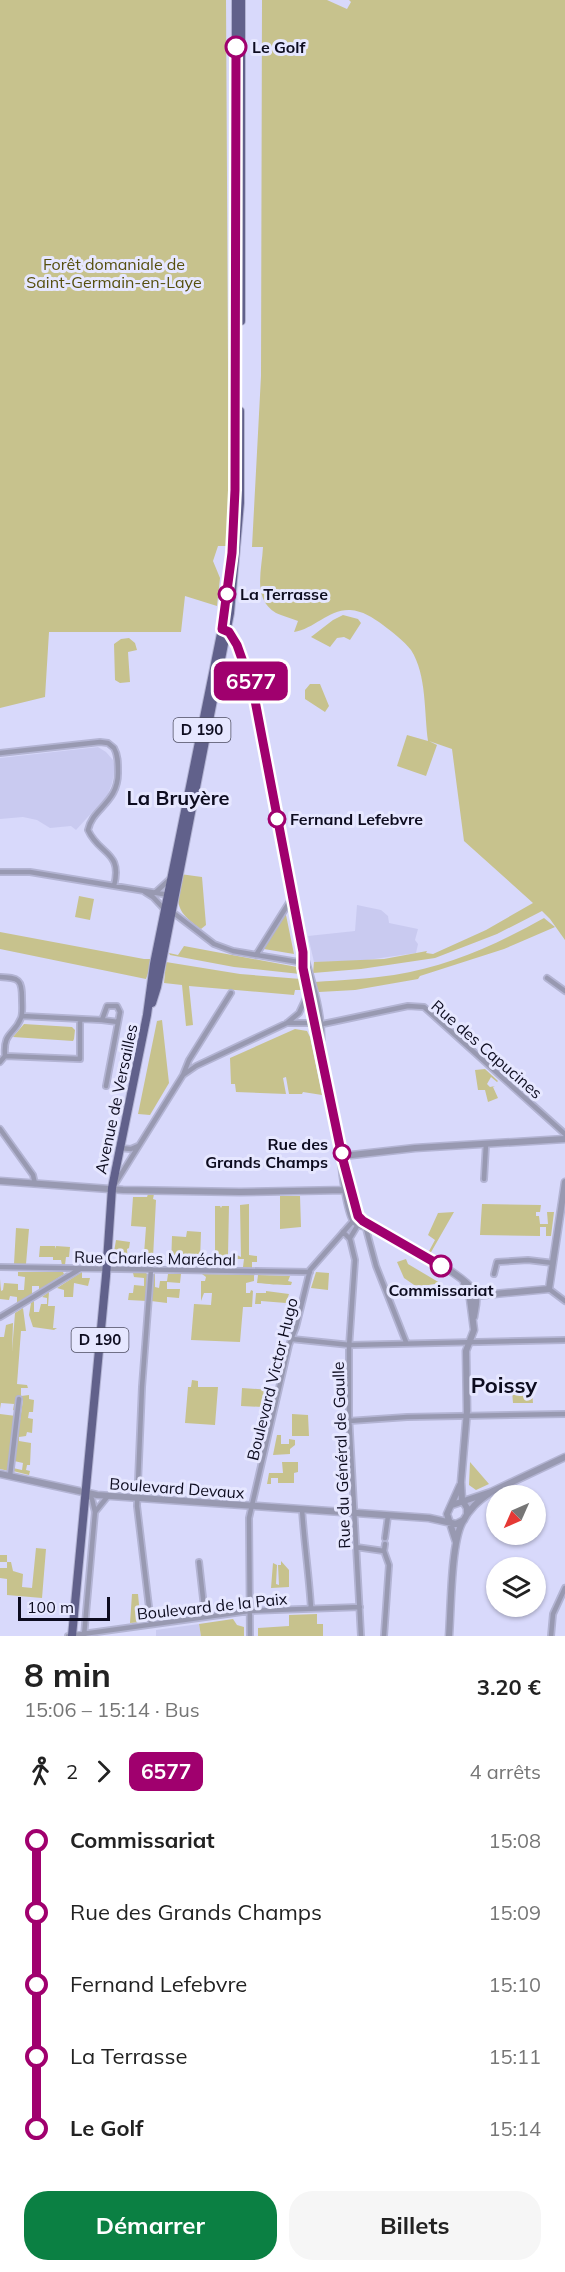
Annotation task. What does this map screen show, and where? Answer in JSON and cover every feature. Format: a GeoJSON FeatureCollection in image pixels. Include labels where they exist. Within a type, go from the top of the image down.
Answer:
{"type":"FeatureCollection","features":[{"type":"Feature","properties":{"kind":"main road","name":"D 190"},"geometry":{"type":"LineString","coordinates":[[169,912],[225,640],[231,559],[235,502],[236,0]]}},
{"type":"Feature","properties":{"kind":"main road","name":"D 190"},"geometry":{"type":"LineString","coordinates":[[171,899],[173,874],[236,570],[240,503],[241,0]]}},
{"type":"Feature","properties":{"kind":"main road","name":"Avenue de Versailles"},"geometry":{"type":"LineString","coordinates":[[112,1188],[147,1015],[154,964],[169,912]]}},
{"type":"Feature","properties":{"kind":"main road","name":"Avenue de Versailles"},"geometry":{"type":"LineString","coordinates":[[147,1015],[157,987],[169,912]]}},
{"type":"Feature","properties":{"kind":"main road","name":"D 190"},"geometry":{"type":"LineString","coordinates":[[73,1636],[107,1268],[112,1188]]}},
{"type":"Feature","properties":{"kind":"street"},"geometry":{"type":"LineString","coordinates":[[225,629],[240,653],[253,690],[343,1157],[360,1222],[350,1238],[343,1232]]}},
{"type":"Feature","properties":{"kind":"street"},"geometry":{"type":"LineString","coordinates":[[0,753],[100,742],[112,744],[117,755],[117,785],[112,798],[91,822],[88,830],[90,836],[111,855],[117,867],[114,886]]}},
{"type":"Feature","properties":{"kind":"street"},"geometry":{"type":"LineString","coordinates":[[0,872],[30,872],[114,886],[171,899]]}},
{"type":"Feature","properties":{"kind":"street"},"geometry":{"type":"LineString","coordinates":[[154,895],[164,887],[173,874]]}},
{"type":"Feature","properties":{"kind":"street"},"geometry":{"type":"LineString","coordinates":[[154,895],[169,912],[214,944],[233,951],[305,963]]}},
{"type":"Feature","properties":{"kind":"street"},"geometry":{"type":"LineString","coordinates":[[256,955],[292,898]]}},
{"type":"Feature","properties":{"kind":"street"},"geometry":{"type":"LineString","coordinates":[[305,963],[308,992],[317,1024]]}},
{"type":"Feature","properties":{"kind":"street"},"geometry":{"type":"LineString","coordinates":[[0,977],[16,978],[22,989],[22,1016],[6,1040],[5,1056],[0,1062]]}},
{"type":"Feature","properties":{"kind":"street"},"geometry":{"type":"LineString","coordinates":[[547,978],[565,991]]}},
{"type":"Feature","properties":{"kind":"street"},"geometry":{"type":"LineString","coordinates":[[183,1075],[287,1023],[301,1010],[308,992]]}},
{"type":"Feature","properties":{"kind":"street"},"geometry":{"type":"LineString","coordinates":[[112,1188],[231,993]]}},
{"type":"Feature","properties":{"kind":"street"},"geometry":{"type":"LineString","coordinates":[[102,1020],[105,1009],[112,1005],[120,1010],[106,1086]]}},
{"type":"Feature","properties":{"kind":"street","name":"Rue des Capucines"},"geometry":{"type":"LineString","coordinates":[[317,1024],[408,1006],[424,1007],[565,1134]]}},
{"type":"Feature","properties":{"kind":"street"},"geometry":{"type":"LineString","coordinates":[[22,1016],[118,1022]]}},
{"type":"Feature","properties":{"kind":"street"},"geometry":{"type":"LineString","coordinates":[[5,1056],[80,1059],[80,1019]]}},
{"type":"Feature","properties":{"kind":"street"},"geometry":{"type":"LineString","coordinates":[[287,1023],[317,1024]]}},
{"type":"Feature","properties":{"kind":"street"},"geometry":{"type":"LineString","coordinates":[[0,1129],[33,1175],[35,1184]]}},
{"type":"Feature","properties":{"kind":"street"},"geometry":{"type":"LineString","coordinates":[[343,1157],[565,1139]]}},
{"type":"Feature","properties":{"kind":"street"},"geometry":{"type":"LineString","coordinates":[[484,1179],[486,1144]]}},
{"type":"Feature","properties":{"kind":"street"},"geometry":{"type":"LineString","coordinates":[[120,1148],[130,1149],[138,1146]]}},
{"type":"Feature","properties":{"kind":"street"},"geometry":{"type":"LineString","coordinates":[[343,1157],[342,1170],[346,1190],[406,1342]]}},
{"type":"Feature","properties":{"kind":"street"},"geometry":{"type":"LineString","coordinates":[[0,1181],[112,1188],[240,1192],[346,1190],[354,1197]]}},
{"type":"Feature","properties":{"kind":"street"},"geometry":{"type":"LineString","coordinates":[[346,1190],[349,1181]]}},
{"type":"Feature","properties":{"kind":"street"},"geometry":{"type":"LineString","coordinates":[[549,1289],[565,1182]]}},
{"type":"Feature","properties":{"kind":"street"},"geometry":{"type":"LineString","coordinates":[[360,1222],[376,1227],[460,1277],[472,1288],[473,1335],[466,1351],[466,1419],[461,1484],[466,1517]]}},
{"type":"Feature","properties":{"kind":"street","name":"Boulevard Victor Hugo"},"geometry":{"type":"LineString","coordinates":[[250,1636],[248,1526],[291,1339],[297,1327],[310,1272],[343,1232],[360,1222]]}},
{"type":"Feature","properties":{"kind":"street","name":"Rue du Général de Gaulle"},"geometry":{"type":"LineString","coordinates":[[350,1238],[355,1264],[350,1345],[349,1421],[361,1636]]}},
{"type":"Feature","properties":{"kind":"street"},"geometry":{"type":"LineString","coordinates":[[494,1274],[497,1263],[528,1260],[554,1263]]}},
{"type":"Feature","properties":{"kind":"street","name":"Rue Charles Maréchal"},"geometry":{"type":"LineString","coordinates":[[0,1267],[310,1272]]}},
{"type":"Feature","properties":{"kind":"street"},"geometry":{"type":"LineString","coordinates":[[0,1317],[80,1269]]}},
{"type":"Feature","properties":{"kind":"street"},"geometry":{"type":"LineString","coordinates":[[150,1624],[137,1498],[141,1387],[151,1269]]}},
{"type":"Feature","properties":{"kind":"street"},"geometry":{"type":"LineString","coordinates":[[473,1296],[549,1289],[565,1301]]}},
{"type":"Feature","properties":{"kind":"street"},"geometry":{"type":"LineString","coordinates":[[291,1339],[350,1345],[565,1340]]}},
{"type":"Feature","properties":{"kind":"street"},"geometry":{"type":"LineString","coordinates":[[10,1476],[19,1399]]}},
{"type":"Feature","properties":{"kind":"street"},"geometry":{"type":"LineString","coordinates":[[349,1421],[406,1417],[466,1419],[565,1414]]}},
{"type":"Feature","properties":{"kind":"street"},"geometry":{"type":"LineString","coordinates":[[505,1485],[565,1456]]}},
{"type":"Feature","properties":{"kind":"street","name":"Boulevard Devaux"},"geometry":{"type":"LineString","coordinates":[[0,1474],[108,1496],[451,1521]]}},
{"type":"Feature","properties":{"kind":"street"},"geometry":{"type":"LineString","coordinates":[[461,1484],[466,1493],[477,1497]]}},
{"type":"Feature","properties":{"kind":"street"},"geometry":{"type":"LineString","coordinates":[[456,1542],[450,1507],[461,1484]]}},
{"type":"Feature","properties":{"kind":"street"},"geometry":{"type":"LineString","coordinates":[[84,1635],[95,1512],[92,1499],[85,1492]]}},
{"type":"Feature","properties":{"kind":"street"},"geometry":{"type":"LineString","coordinates":[[429,1518],[440,1515],[450,1507],[486,1494]]}},
{"type":"Feature","properties":{"kind":"street"},"geometry":{"type":"LineString","coordinates":[[95,1512],[108,1496]]}},
{"type":"Feature","properties":{"kind":"street"},"geometry":{"type":"LineString","coordinates":[[449,1636],[456,1542],[466,1517],[476,1503],[486,1496]]}},
{"type":"Feature","properties":{"kind":"street"},"geometry":{"type":"LineString","coordinates":[[302,1509],[303,1540],[308,1561],[311,1608]]}},
{"type":"Feature","properties":{"kind":"street"},"geometry":{"type":"LineString","coordinates":[[384,1636],[389,1565],[384,1551],[388,1516]]}},
{"type":"Feature","properties":{"kind":"street"},"geometry":{"type":"LineString","coordinates":[[451,1521],[466,1517]]}},
{"type":"Feature","properties":{"kind":"street"},"geometry":{"type":"LineString","coordinates":[[356,1548],[384,1551]]}},
{"type":"Feature","properties":{"kind":"street"},"geometry":{"type":"LineString","coordinates":[[199,1562],[205,1616]]}},
{"type":"Feature","properties":{"kind":"street"},"geometry":{"type":"LineString","coordinates":[[551,1636],[553,1614],[565,1588]]}},
{"type":"Feature","properties":{"kind":"street","name":"Boulevard de la Paix"},"geometry":{"type":"LineString","coordinates":[[68,1636],[249,1611],[360,1607]]}},
{"type":"Feature","properties":{"kind":"shaded area"},"geometry":{"type":"Polygon","coordinates":[[[98,747],[113,760],[115,768],[112,784],[107,796],[76,830],[71,826],[50,828],[37,820],[23,817],[0,819],[0,758],[98,747]]]}},
{"type":"Feature","properties":{"kind":"shaded area"},"geometry":{"type":"Polygon","coordinates":[[[357,905],[381,910],[388,916],[389,923],[418,929],[415,940],[418,944],[416,953],[360,961],[314,962],[308,936],[355,931],[357,905]]]}},
{"type":"Feature","properties":{"kind":"shaded area"},"geometry":{"type":"Polygon","coordinates":[[[199,1624],[201,1636],[156,1636],[156,1630],[199,1624]]]}},
{"type":"Feature","properties":{"kind":"green space","name":"Forêt domaniale de Saint-Germain-en-Laye"},"geometry":{"type":"Polygon","coordinates":[[[0,0],[226,0],[229,546],[218,546],[213,561],[220,578],[217,606],[185,596],[181,632],[49,632],[45,697],[0,708],[0,0]]]}},
{"type":"Feature","properties":{"kind":"green space"},"geometry":{"type":"Polygon","coordinates":[[[262,0],[327,0],[347,9],[351,2],[349,0],[565,0],[565,940],[542,911],[497,934],[435,958],[361,969],[313,973],[314,962],[384,959],[427,951],[426,953],[433,954],[486,930],[533,903],[464,841],[452,749],[429,741],[437,745],[426,776],[397,766],[407,735],[428,741],[420,671],[411,650],[375,619],[350,610],[335,613],[294,632],[298,621],[276,613],[264,600],[261,592],[263,547],[252,547],[261,376],[262,0]]]}},
{"type":"Feature","properties":{"kind":"green space"},"geometry":{"type":"Polygon","coordinates":[[[343,615],[358,619],[361,623],[350,640],[344,637],[337,638],[330,647],[311,637],[333,620],[343,615]]]}},
{"type":"Feature","properties":{"kind":"green space"},"geometry":{"type":"Polygon","coordinates":[[[129,638],[135,643],[137,650],[128,652],[130,682],[120,683],[115,680],[114,644],[121,639],[129,638]]]}},
{"type":"Feature","properties":{"kind":"green space"},"geometry":{"type":"Polygon","coordinates":[[[228,664],[236,664],[243,696],[238,697],[237,693],[227,690],[227,698],[221,698],[228,664]]]}},
{"type":"Feature","properties":{"kind":"green space"},"geometry":{"type":"Polygon","coordinates":[[[310,684],[320,684],[329,706],[325,712],[305,699],[305,690],[310,684]]]}},
{"type":"Feature","properties":{"kind":"green space"},"geometry":{"type":"Polygon","coordinates":[[[180,874],[202,877],[206,925],[201,929],[186,917],[179,906],[180,874]]]}},
{"type":"Feature","properties":{"kind":"green space"},"geometry":{"type":"Polygon","coordinates":[[[79,896],[94,899],[90,920],[75,917],[79,896]]]}},
{"type":"Feature","properties":{"kind":"green space"},"geometry":{"type":"Polygon","coordinates":[[[284,914],[286,915],[294,954],[264,949],[284,914]]]}},
{"type":"Feature","properties":{"kind":"green space"},"geometry":{"type":"Polygon","coordinates":[[[544,918],[555,927],[504,949],[420,976],[418,979],[355,990],[319,992],[315,982],[384,976],[433,966],[509,937],[544,918]]]}},
{"type":"Feature","properties":{"kind":"green space"},"geometry":{"type":"Polygon","coordinates":[[[0,932],[153,959],[146,979],[0,949],[0,932]]]}},
{"type":"Feature","properties":{"kind":"green space"},"geometry":{"type":"Polygon","coordinates":[[[184,946],[297,967],[300,974],[234,967],[170,955],[169,953],[178,955],[184,946]]]}},
{"type":"Feature","properties":{"kind":"green space"},"geometry":{"type":"Polygon","coordinates":[[[166,962],[240,974],[301,979],[302,990],[295,990],[294,995],[189,986],[193,1025],[186,1026],[182,985],[164,983],[166,962]]]}},
{"type":"Feature","properties":{"kind":"green space"},"geometry":{"type":"Polygon","coordinates":[[[162,1020],[169,1083],[150,1115],[138,1114],[157,1021],[162,1020]]]}},
{"type":"Feature","properties":{"kind":"green space"},"geometry":{"type":"Polygon","coordinates":[[[24,1024],[72,1027],[75,1030],[74,1039],[73,1041],[13,1037],[24,1024]]]}},
{"type":"Feature","properties":{"kind":"green space"},"geometry":{"type":"Polygon","coordinates":[[[295,1029],[307,1031],[310,1037],[322,1095],[303,1092],[302,1094],[289,1094],[286,1077],[283,1078],[286,1094],[236,1092],[235,1084],[231,1084],[230,1058],[295,1029]]]}},
{"type":"Feature","properties":{"kind":"green space"},"geometry":{"type":"Polygon","coordinates":[[[485,1069],[498,1081],[491,1077],[487,1084],[490,1087],[495,1086],[493,1087],[498,1098],[488,1102],[485,1090],[478,1090],[475,1070],[485,1069]]]}},
{"type":"Feature","properties":{"kind":"green space"},"geometry":{"type":"Polygon","coordinates":[[[148,1194],[154,1194],[153,1199],[156,1200],[153,1258],[147,1258],[147,1254],[144,1254],[146,1227],[131,1226],[133,1197],[147,1197],[148,1194]]]}},
{"type":"Feature","properties":{"kind":"green space"},"geometry":{"type":"Polygon","coordinates":[[[280,1196],[300,1196],[301,1227],[280,1229],[280,1196]]]}},
{"type":"Feature","properties":{"kind":"green space"},"geometry":{"type":"Polygon","coordinates":[[[249,1204],[249,1255],[257,1256],[257,1262],[252,1262],[252,1268],[243,1267],[244,1259],[237,1259],[237,1255],[241,1257],[240,1205],[249,1204]]]}},
{"type":"Feature","properties":{"kind":"green space"},"geometry":{"type":"Polygon","coordinates":[[[482,1204],[541,1205],[540,1212],[536,1212],[540,1224],[548,1224],[547,1212],[554,1212],[551,1236],[546,1236],[546,1227],[540,1227],[540,1236],[480,1235],[482,1204]]]}},
{"type":"Feature","properties":{"kind":"green space"},"geometry":{"type":"Polygon","coordinates":[[[215,1206],[221,1208],[229,1206],[228,1255],[235,1255],[235,1267],[221,1267],[221,1256],[215,1255],[215,1206]]]}},
{"type":"Feature","properties":{"kind":"green space"},"geometry":{"type":"Polygon","coordinates":[[[454,1212],[430,1254],[428,1253],[435,1240],[428,1235],[438,1213],[454,1212]]]}},
{"type":"Feature","properties":{"kind":"green space"},"geometry":{"type":"Polygon","coordinates":[[[16,1228],[29,1229],[26,1264],[14,1264],[16,1228]]]}},
{"type":"Feature","properties":{"kind":"green space"},"geometry":{"type":"Polygon","coordinates":[[[187,1231],[201,1232],[200,1261],[197,1261],[196,1267],[171,1266],[172,1236],[186,1237],[187,1231]]]}},
{"type":"Feature","properties":{"kind":"green space"},"geometry":{"type":"Polygon","coordinates":[[[116,1240],[130,1242],[127,1249],[128,1266],[116,1266],[113,1262],[114,1259],[122,1260],[123,1253],[114,1252],[116,1240]]]}},
{"type":"Feature","properties":{"kind":"green space"},"geometry":{"type":"Polygon","coordinates":[[[40,1246],[55,1246],[55,1249],[56,1246],[70,1247],[65,1265],[62,1265],[61,1260],[53,1260],[53,1257],[39,1257],[40,1246]]]}},
{"type":"Feature","properties":{"kind":"green space"},"geometry":{"type":"Polygon","coordinates":[[[406,1259],[408,1264],[440,1283],[417,1287],[404,1278],[397,1262],[406,1259]]]}},
{"type":"Feature","properties":{"kind":"green space"},"geometry":{"type":"Polygon","coordinates":[[[18,1272],[63,1272],[64,1274],[39,1290],[39,1286],[32,1286],[32,1295],[17,1304],[17,1297],[10,1296],[9,1300],[0,1299],[0,1279],[1,1291],[4,1283],[18,1284],[18,1290],[24,1290],[25,1277],[18,1276],[18,1272]]]}},
{"type":"Feature","properties":{"kind":"green space"},"geometry":{"type":"Polygon","coordinates":[[[82,1272],[82,1278],[90,1278],[88,1286],[74,1283],[73,1297],[64,1297],[64,1290],[57,1288],[82,1272]]]}},
{"type":"Feature","properties":{"kind":"green space"},"geometry":{"type":"Polygon","coordinates":[[[316,1272],[329,1273],[328,1290],[311,1288],[316,1272]]]}},
{"type":"Feature","properties":{"kind":"green space"},"geometry":{"type":"Polygon","coordinates":[[[133,1273],[146,1273],[149,1276],[147,1301],[128,1300],[129,1293],[133,1293],[134,1285],[144,1286],[144,1278],[134,1277],[133,1273]]]}},
{"type":"Feature","properties":{"kind":"green space"},"geometry":{"type":"Polygon","coordinates":[[[155,1273],[155,1287],[159,1288],[160,1281],[167,1281],[168,1274],[181,1274],[180,1283],[167,1282],[167,1289],[180,1289],[179,1298],[167,1297],[167,1303],[151,1301],[155,1273]]]}},
{"type":"Feature","properties":{"kind":"green space"},"geometry":{"type":"Polygon","coordinates":[[[202,1274],[254,1275],[254,1281],[246,1283],[246,1293],[253,1291],[252,1307],[243,1307],[240,1342],[191,1340],[194,1304],[211,1305],[212,1293],[204,1293],[201,1301],[201,1281],[205,1281],[206,1277],[202,1274]]]}},
{"type":"Feature","properties":{"kind":"green space"},"geometry":{"type":"Polygon","coordinates":[[[258,1275],[290,1276],[288,1281],[292,1282],[291,1285],[257,1283],[258,1275]]]}},
{"type":"Feature","properties":{"kind":"green space"},"geometry":{"type":"Polygon","coordinates":[[[266,1291],[289,1294],[286,1303],[261,1301],[261,1304],[255,1304],[256,1293],[266,1293],[266,1291]]]}},
{"type":"Feature","properties":{"kind":"green space"},"geometry":{"type":"Polygon","coordinates":[[[49,1292],[48,1306],[55,1306],[53,1328],[57,1328],[54,1330],[33,1327],[29,1315],[31,1303],[34,1301],[34,1312],[39,1312],[41,1304],[47,1304],[47,1298],[42,1297],[49,1292]]]}},
{"type":"Feature","properties":{"kind":"green space"},"geometry":{"type":"Polygon","coordinates":[[[23,1308],[26,1331],[21,1331],[17,1384],[27,1385],[28,1388],[21,1388],[21,1396],[29,1395],[29,1399],[34,1400],[33,1412],[29,1412],[28,1418],[33,1419],[32,1433],[27,1432],[26,1436],[19,1437],[19,1441],[31,1443],[30,1465],[27,1465],[26,1470],[30,1471],[29,1475],[13,1471],[13,1468],[22,1470],[23,1463],[14,1461],[23,1400],[19,1399],[17,1411],[13,1410],[14,1404],[1,1403],[0,1409],[0,1337],[4,1337],[6,1325],[13,1323],[12,1352],[15,1313],[23,1308]]]}},
{"type":"Feature","properties":{"kind":"green space"},"geometry":{"type":"Polygon","coordinates":[[[192,1380],[198,1381],[198,1387],[218,1387],[215,1425],[185,1423],[188,1387],[191,1387],[192,1380]]]}},
{"type":"Feature","properties":{"kind":"green space"},"geometry":{"type":"Polygon","coordinates":[[[242,1388],[272,1390],[269,1404],[263,1404],[262,1407],[241,1406],[242,1388]]]}},
{"type":"Feature","properties":{"kind":"green space"},"geometry":{"type":"Polygon","coordinates":[[[532,1390],[533,1403],[513,1403],[512,1391],[532,1390]]]}},
{"type":"Feature","properties":{"kind":"green space"},"geometry":{"type":"Polygon","coordinates":[[[0,1414],[16,1416],[9,1471],[0,1469],[0,1414]]]}},
{"type":"Feature","properties":{"kind":"green space"},"geometry":{"type":"Polygon","coordinates":[[[292,1414],[308,1415],[309,1436],[292,1436],[292,1414]]]}},
{"type":"Feature","properties":{"kind":"green space"},"geometry":{"type":"Polygon","coordinates":[[[277,1435],[281,1435],[281,1444],[289,1444],[289,1439],[295,1440],[290,1454],[273,1455],[277,1435]]]}},
{"type":"Feature","properties":{"kind":"green space"},"geometry":{"type":"Polygon","coordinates":[[[282,1462],[298,1462],[298,1472],[294,1473],[294,1483],[278,1483],[278,1478],[271,1478],[271,1484],[267,1484],[269,1473],[283,1473],[282,1462]]]}},
{"type":"Feature","properties":{"kind":"green space"},"geometry":{"type":"Polygon","coordinates":[[[470,1462],[489,1484],[476,1490],[469,1485],[470,1462]]]}},
{"type":"Feature","properties":{"kind":"green space"},"geometry":{"type":"Polygon","coordinates":[[[36,1548],[46,1549],[42,1598],[7,1595],[7,1579],[0,1578],[0,1568],[7,1568],[7,1562],[11,1562],[13,1571],[23,1574],[22,1587],[32,1588],[36,1548]]]}},
{"type":"Feature","properties":{"kind":"green space"},"geometry":{"type":"Polygon","coordinates":[[[0,1555],[7,1555],[7,1562],[0,1562],[0,1555]]]}},
{"type":"Feature","properties":{"kind":"green space"},"geometry":{"type":"Polygon","coordinates":[[[281,1561],[289,1570],[289,1587],[271,1588],[273,1563],[277,1565],[276,1584],[279,1585],[278,1565],[281,1565],[281,1561]]]}},
{"type":"Feature","properties":{"kind":"green space"},"geometry":{"type":"Polygon","coordinates":[[[132,1594],[138,1594],[140,1615],[145,1617],[142,1622],[130,1623],[132,1594]]]}},
{"type":"Feature","properties":{"kind":"green space"},"geometry":{"type":"Polygon","coordinates":[[[317,1614],[317,1624],[323,1624],[323,1636],[258,1636],[258,1628],[289,1626],[289,1615],[317,1614]]]}},
{"type":"Feature","properties":{"kind":"green space"},"geometry":{"type":"Polygon","coordinates":[[[233,1619],[237,1625],[244,1627],[244,1636],[201,1636],[199,1624],[233,1619]]]}},
{"type":"Feature","properties":{"kind":"bus line","name":"6577"},"geometry":{"type":"LineString","coordinates":[[236,47],[235,490],[232,553],[222,629],[229,632],[237,645],[253,690],[303,952],[303,968],[321,1045],[342,1156],[358,1216],[441,1266]]}},
{"type":"Feature","properties":{"kind":"place","name":"Le Golf"},"geometry":{"type":"Point","coordinates":[236,47]}},
{"type":"Feature","properties":{"kind":"place","name":"La Terrasse"},"geometry":{"type":"Point","coordinates":[227,594]}},
{"type":"Feature","properties":{"kind":"place","name":"Fernand Lefebvre"},"geometry":{"type":"Point","coordinates":[277,819]}},
{"type":"Feature","properties":{"kind":"place","name":"Rue des Grands Champs"},"geometry":{"type":"Point","coordinates":[342,1153]}},
{"type":"Feature","properties":{"kind":"place","name":"Commissariat"},"geometry":{"type":"Point","coordinates":[441,1266]}},
{"type":"Feature","properties":{"kind":"district","name":"La Bruyère"},"geometry":{"type":"Point","coordinates":[178,798]}},
{"type":"Feature","properties":{"kind":"district","name":"Poissy"},"geometry":{"type":"Point","coordinates":[504,1385]}}]}
